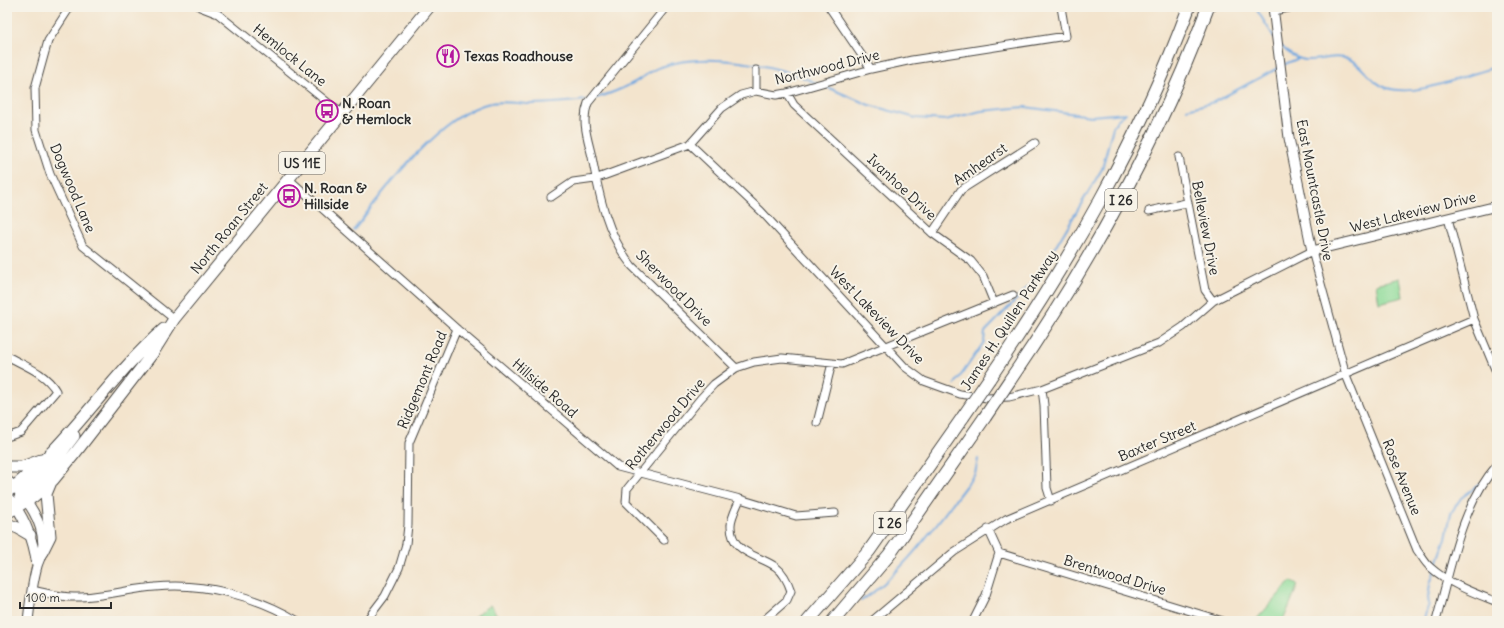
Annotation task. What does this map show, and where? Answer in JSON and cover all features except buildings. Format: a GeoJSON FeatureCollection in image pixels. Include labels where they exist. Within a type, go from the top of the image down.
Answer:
{"type":"FeatureCollection","features":[{"type":"Feature","properties":{"kind":"highway","name":"James H. Quillen Parkway"},"geometry":{"type":"LineString","coordinates":[[808,621],[869,551],[1048,292],[1102,199],[1145,112],[1189,7]]}},
{"type":"Feature","properties":{"kind":"highway","name":"I 26"},"geometry":{"type":"LineString","coordinates":[[833,621],[888,555],[1060,306],[1116,210],[1162,119],[1208,7]]}},
{"type":"Feature","properties":{"kind":"main road","name":"North Roan Street"},"geometry":{"type":"LineString","coordinates":[[15,494],[52,480],[76,452],[152,354],[174,319],[429,7]]}},
{"type":"Feature","properties":{"kind":"main road","name":"North Roan Street"},"geometry":{"type":"LineString","coordinates":[[15,494],[144,346],[174,319]]}},
{"type":"Feature","properties":{"kind":"main road"},"geometry":{"type":"LineString","coordinates":[[15,494],[59,458],[76,434],[84,415]]}},
{"type":"Feature","properties":{"kind":"main road"},"geometry":{"type":"LineString","coordinates":[[7,467],[22,467],[46,458]]}},
{"type":"Feature","properties":{"kind":"main road"},"geometry":{"type":"LineString","coordinates":[[42,552],[50,536],[46,494],[52,480]]}},
{"type":"Feature","properties":{"kind":"main road","name":"US 11E"},"geometry":{"type":"LineString","coordinates":[[7,513],[15,494]]}},
{"type":"Feature","properties":{"kind":"main road"},"geometry":{"type":"LineString","coordinates":[[7,524],[30,535]]}},
{"type":"Feature","properties":{"kind":"street","name":"Dogwood Lane"},"geometry":{"type":"LineString","coordinates":[[70,7],[48,41],[35,88],[36,130],[50,174],[83,246],[174,319]]}},
{"type":"Feature","properties":{"kind":"street","name":"Hemlock Lane"},"geometry":{"type":"LineString","coordinates":[[200,7],[218,14],[342,114]]}},
{"type":"Feature","properties":{"kind":"street","name":"Sherwood Drive"},"geometry":{"type":"LineString","coordinates":[[666,7],[588,103],[585,113],[585,124],[595,179],[607,219],[622,253],[632,266],[736,368]]}},
{"type":"Feature","properties":{"kind":"street"},"geometry":{"type":"LineString","coordinates":[[829,7],[871,69]]}},
{"type":"Feature","properties":{"kind":"street","name":"Northwood Drive"},"geometry":{"type":"LineString","coordinates":[[690,144],[712,117],[732,100],[756,91],[776,94],[787,93],[871,69],[912,60],[1066,36],[1061,7]]}},
{"type":"Feature","properties":{"kind":"street"},"geometry":{"type":"LineString","coordinates":[[1274,9],[1293,7]]}},
{"type":"Feature","properties":{"kind":"street","name":"East Mountcastle Drive"},"geometry":{"type":"LineString","coordinates":[[1274,9],[1289,138],[1312,251],[1346,375]]}},
{"type":"Feature","properties":{"kind":"street"},"geometry":{"type":"LineString","coordinates":[[756,70],[756,91]]}},
{"type":"Feature","properties":{"kind":"street","name":"Ivanhoe Drive"},"geometry":{"type":"LineString","coordinates":[[787,93],[794,106],[932,233],[977,268],[994,303]]}},
{"type":"Feature","properties":{"kind":"street","name":"Amhearst"},"geometry":{"type":"LineString","coordinates":[[932,233],[961,190],[1035,143]]}},
{"type":"Feature","properties":{"kind":"street"},"geometry":{"type":"LineString","coordinates":[[551,197],[573,182],[595,179],[690,144]]}},
{"type":"Feature","properties":{"kind":"street","name":"West Lakeview Drive"},"geometry":{"type":"LineString","coordinates":[[690,144],[761,211],[884,346],[914,375],[942,389],[960,394],[987,398],[1009,398],[1042,389],[1159,343],[1183,327],[1213,301],[1312,251],[1497,206]]}},
{"type":"Feature","properties":{"kind":"street","name":"Belleview Drive"},"geometry":{"type":"LineString","coordinates":[[1179,157],[1186,203],[1205,290],[1213,301]]}},
{"type":"Feature","properties":{"kind":"street","name":"Hillside Road"},"geometry":{"type":"LineString","coordinates":[[289,179],[457,329],[618,467],[740,499],[796,516],[835,513]]}},
{"type":"Feature","properties":{"kind":"street"},"geometry":{"type":"LineString","coordinates":[[1149,211],[1186,203]]}},
{"type":"Feature","properties":{"kind":"street"},"geometry":{"type":"LineString","coordinates":[[1448,218],[1474,319],[1497,374]]}},
{"type":"Feature","properties":{"kind":"street","name":"Rotherwood Drive"},"geometry":{"type":"LineString","coordinates":[[664,540],[626,502],[627,489],[642,473],[700,399],[714,384],[736,368],[754,362],[782,358],[842,364],[1013,295]]}},
{"type":"Feature","properties":{"kind":"street","name":"Baxter Street"},"geometry":{"type":"LineString","coordinates":[[872,621],[954,552],[988,529],[1006,519],[1474,319]]}},
{"type":"Feature","properties":{"kind":"street","name":"Ridgemont Road"},"geometry":{"type":"LineString","coordinates":[[366,621],[385,596],[399,568],[403,555],[408,525],[410,443],[457,329]]}},
{"type":"Feature","properties":{"kind":"street"},"geometry":{"type":"LineString","coordinates":[[7,356],[44,376],[51,382],[56,390],[21,432],[10,436],[7,435]]}},
{"type":"Feature","properties":{"kind":"street"},"geometry":{"type":"LineString","coordinates":[[817,423],[832,363]]}},
{"type":"Feature","properties":{"kind":"street","name":"Rose Avenue"},"geometry":{"type":"LineString","coordinates":[[1346,375],[1417,550],[1430,567],[1447,579],[1467,590],[1497,602]]}},
{"type":"Feature","properties":{"kind":"street"},"geometry":{"type":"LineString","coordinates":[[1042,389],[1047,488],[1051,501]]}},
{"type":"Feature","properties":{"kind":"street"},"geometry":{"type":"LineString","coordinates":[[1436,620],[1447,579],[1473,502],[1497,465]]}},
{"type":"Feature","properties":{"kind":"street"},"geometry":{"type":"LineString","coordinates":[[7,496],[15,494]]}},
{"type":"Feature","properties":{"kind":"street"},"geometry":{"type":"LineString","coordinates":[[15,494],[30,535],[37,566]]}},
{"type":"Feature","properties":{"kind":"street"},"geometry":{"type":"LineString","coordinates":[[15,494],[39,525],[42,538],[42,552],[37,566],[32,590],[28,621]]}},
{"type":"Feature","properties":{"kind":"street"},"geometry":{"type":"LineString","coordinates":[[740,499],[731,525],[737,542],[749,555],[776,567],[783,574],[791,591],[787,600],[763,621]]}},
{"type":"Feature","properties":{"kind":"street"},"geometry":{"type":"LineString","coordinates":[[974,621],[988,590],[999,553],[988,529]]}},
{"type":"Feature","properties":{"kind":"street","name":"Brentwood Drive"},"geometry":{"type":"LineString","coordinates":[[999,553],[1223,621]]}},
{"type":"Feature","properties":{"kind":"street"},"geometry":{"type":"LineString","coordinates":[[32,590],[77,597],[157,586],[200,587],[222,591],[255,601],[298,621]]}},
{"type":"Feature","properties":{"kind":"green space"},"geometry":{"type":"Polygon","coordinates":[[[1400,278],[1403,297],[1379,303],[1376,284],[1400,278]]]}},
{"type":"Feature","properties":{"kind":"green space"},"geometry":{"type":"Polygon","coordinates":[[[1291,581],[1298,585],[1283,621],[1255,621],[1291,581]]]}},
{"type":"Feature","properties":{"kind":"green space"},"geometry":{"type":"Polygon","coordinates":[[[490,605],[500,619],[497,621],[468,621],[490,605]]]}},
{"type":"Feature","properties":{"kind":"waterway"},"geometry":{"type":"LineString","coordinates":[[1255,7],[1274,37]]}},
{"type":"Feature","properties":{"kind":"waterway"},"geometry":{"type":"LineString","coordinates":[[1280,45],[1290,54],[1307,60],[1339,57],[1349,59],[1382,86],[1399,90],[1427,88],[1497,67]]}},
{"type":"Feature","properties":{"kind":"waterway"},"geometry":{"type":"LineString","coordinates":[[1283,65],[1299,58]]}},
{"type":"Feature","properties":{"kind":"waterway"},"geometry":{"type":"LineString","coordinates":[[596,98],[625,87],[657,68],[678,62],[698,60],[718,60],[760,65],[781,70],[816,83]]}},
{"type":"Feature","properties":{"kind":"waterway"},"geometry":{"type":"LineString","coordinates":[[1187,109],[1214,102],[1278,68]]}},
{"type":"Feature","properties":{"kind":"waterway"},"geometry":{"type":"LineString","coordinates":[[822,85],[869,105],[916,118],[945,120],[981,111],[1025,107],[1091,116],[1126,113]]}},
{"type":"Feature","properties":{"kind":"waterway"},"geometry":{"type":"LineString","coordinates":[[354,230],[380,195],[414,156],[452,122],[471,110],[495,102],[534,104],[587,100]]}},
{"type":"Feature","properties":{"kind":"waterway"},"geometry":{"type":"LineString","coordinates":[[955,384],[984,342],[985,332],[1037,278],[1102,169],[1113,127],[1117,120],[1125,114]]}},
{"type":"Feature","properties":{"kind":"waterway"},"geometry":{"type":"LineString","coordinates":[[861,601],[893,575],[908,559],[975,474],[978,459]]}},
{"type":"Feature","properties":{"kind":"waterway"},"geometry":{"type":"LineString","coordinates":[[1491,477],[1497,474]]}},
{"type":"Feature","properties":{"kind":"waterway"},"geometry":{"type":"LineString","coordinates":[[1423,621],[1429,604],[1428,598],[1430,584],[1446,538],[1451,513],[1461,498],[1480,484]]}},
{"type":"Feature","properties":{"kind":"place","name":"Texas Roadhouse"},"geometry":{"type":"Point","coordinates":[448,56]}},
{"type":"Feature","properties":{"kind":"place","name":"N. Roan & Hemlock"},"geometry":{"type":"Point","coordinates":[327,111]}},
{"type":"Feature","properties":{"kind":"place","name":"N. Roan & Hillside"},"geometry":{"type":"Point","coordinates":[289,196]}}]}
